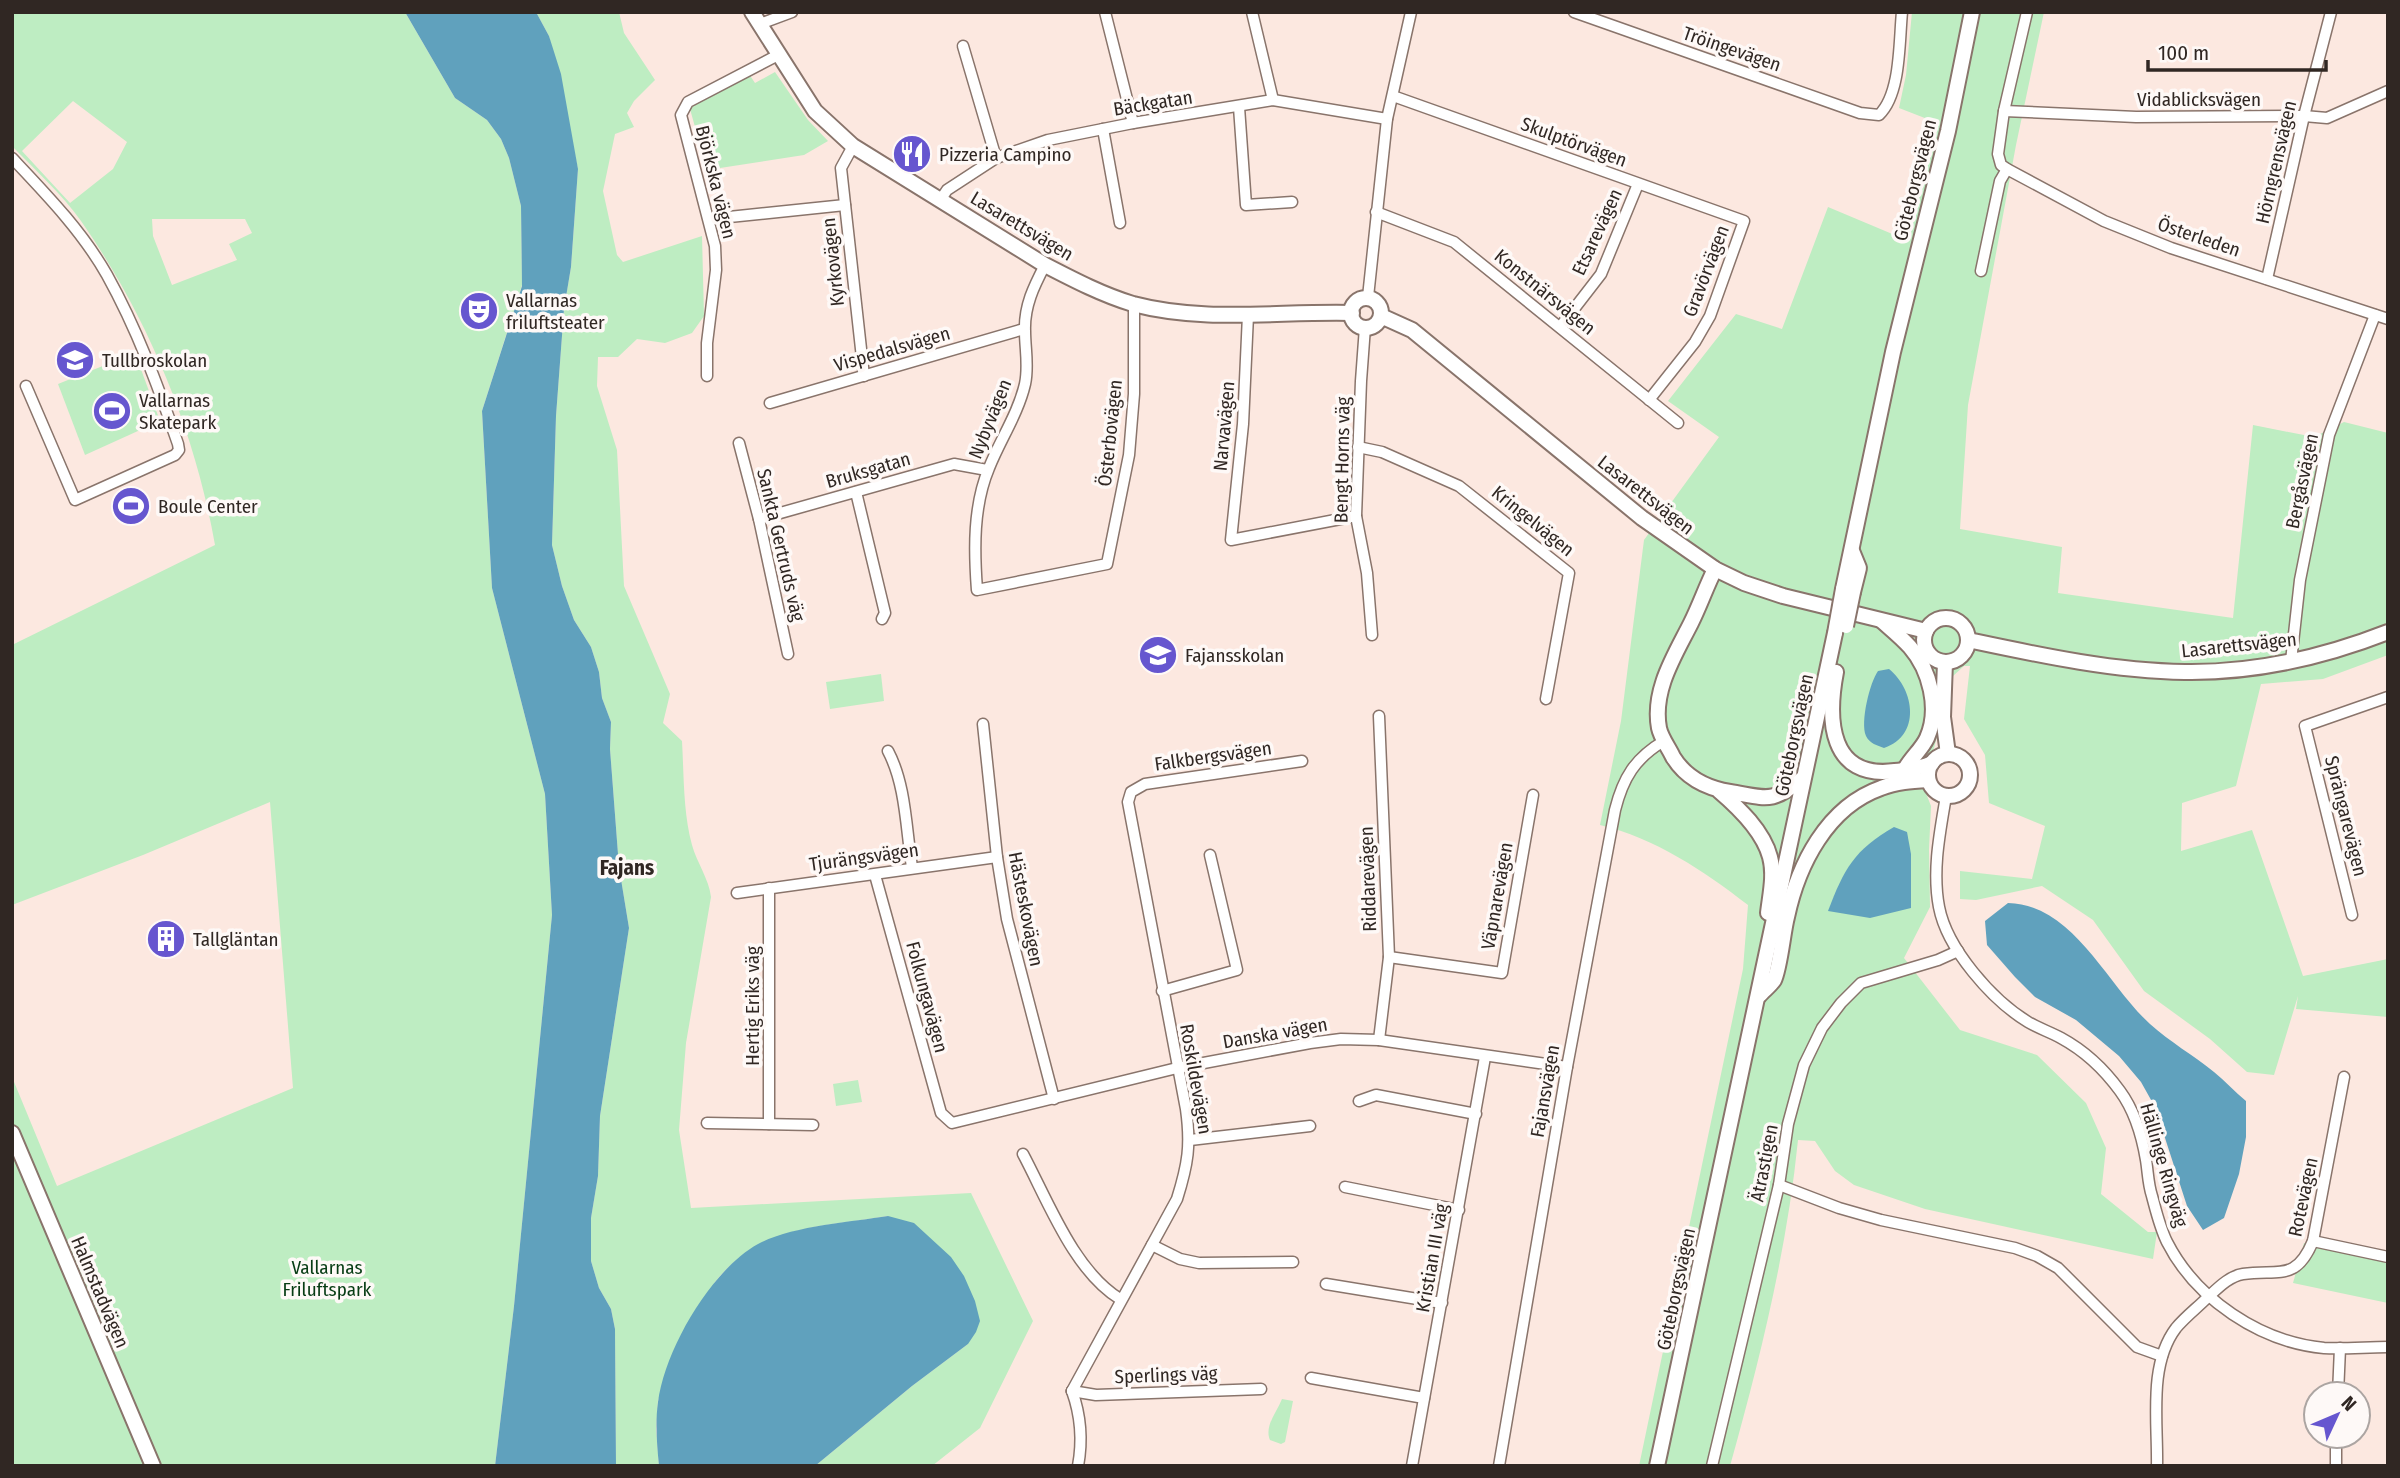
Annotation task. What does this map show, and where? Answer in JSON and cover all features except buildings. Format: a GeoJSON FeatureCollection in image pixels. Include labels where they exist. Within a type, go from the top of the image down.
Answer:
{"type":"FeatureCollection","features":[{"type":"Feature","properties":{"kind":"main road","name":"Göteborgsvägen"},"geometry":{"type":"LineString","coordinates":[[1657,1466],[1803,778],[1840,633],[1852,551],[1893,352],[1948,131],[1972,12]]}},
{"type":"Feature","properties":{"kind":"main road","name":"Lasarettsvägen"},"geometry":{"type":"LineString","coordinates":[[756,18],[815,111],[853,146],[1045,265],[1109,296],[1134,304],[1187,314],[1352,313]]}},
{"type":"Feature","properties":{"kind":"main road","name":"Lasarettsvägen"},"geometry":{"type":"LineString","coordinates":[[1367,297],[1378,304],[1381,316],[1412,330],[1642,518],[1715,569],[1744,583],[1783,596],[1926,631]]}},
{"type":"Feature","properties":{"kind":"main road"},"geometry":{"type":"LineString","coordinates":[[1367,297],[1358,300],[1352,313],[1354,321],[1365,327],[1375,325],[1381,316]]}},
{"type":"Feature","properties":{"kind":"main road"},"geometry":{"type":"LineString","coordinates":[[1715,569],[1692,622],[1671,661],[1662,686],[1659,730],[1685,772],[1698,782],[1718,790],[1771,799],[1803,778]]}},
{"type":"Feature","properties":{"kind":"main road"},"geometry":{"type":"LineString","coordinates":[[1944,618],[1953,619],[1964,626],[1968,640],[1967,648],[1960,657],[1945,662],[1935,659],[1928,652],[1924,640],[1926,631],[1936,620],[1944,618]]}},
{"type":"Feature","properties":{"kind":"main road"},"geometry":{"type":"LineString","coordinates":[[1881,620],[1906,643],[1919,660],[1932,700],[1931,722],[1926,740],[1905,769]]}},
{"type":"Feature","properties":{"kind":"main road","name":"Lasarettsvägen"},"geometry":{"type":"LineString","coordinates":[[1968,640],[2103,665],[2185,672],[2291,661],[2340,649],[2388,632]]}},
{"type":"Feature","properties":{"kind":"main road"},"geometry":{"type":"LineString","coordinates":[[1840,633],[1831,724],[1836,741],[1850,761],[1867,771],[1880,773],[1920,768],[1942,755],[1955,755],[1964,761],[1970,771],[1970,778],[1961,792],[1946,796],[1935,790],[1928,780],[1932,763]]}},
{"type":"Feature","properties":{"kind":"main road"},"geometry":{"type":"LineString","coordinates":[[1945,662],[1943,716],[1948,754]]}},
{"type":"Feature","properties":{"kind":"main road"},"geometry":{"type":"LineString","coordinates":[[1758,997],[1774,979],[1796,883],[1807,858],[1826,829],[1847,807],[1872,792],[1902,782],[1928,780]]}},
{"type":"Feature","properties":{"kind":"main road"},"geometry":{"type":"LineString","coordinates":[[1718,790],[1738,807],[1757,831],[1770,857],[1772,884],[1767,916],[1738,1049],[1744,1061]]}},
{"type":"Feature","properties":{"kind":"main road","name":"Halmstadvägen"},"geometry":{"type":"LineString","coordinates":[[12,1133],[153,1466]]}},
{"type":"Feature","properties":{"kind":"street"},"geometry":{"type":"LineString","coordinates":[[756,18],[792,12]]}},
{"type":"Feature","properties":{"kind":"street"},"geometry":{"type":"LineString","coordinates":[[1105,12],[1133,123]]}},
{"type":"Feature","properties":{"kind":"street"},"geometry":{"type":"LineString","coordinates":[[1252,12],[1273,100]]}},
{"type":"Feature","properties":{"kind":"street"},"geometry":{"type":"LineString","coordinates":[[1367,297],[1387,119],[1411,12]]}},
{"type":"Feature","properties":{"kind":"street","name":"Tröingevägen"},"geometry":{"type":"LineString","coordinates":[[1574,12],[1593,16],[1860,113],[1879,115],[1885,110],[1894,88],[1902,12]]}},
{"type":"Feature","properties":{"kind":"street"},"geometry":{"type":"LineString","coordinates":[[1981,271],[2000,181],[2007,169],[2001,164],[1998,153],[2004,111],[2027,12]]}},
{"type":"Feature","properties":{"kind":"street","name":"Hörngrensvägen"},"geometry":{"type":"LineString","coordinates":[[2267,279],[2331,12]]}},
{"type":"Feature","properties":{"kind":"street"},"geometry":{"type":"LineString","coordinates":[[963,46],[996,158]]}},
{"type":"Feature","properties":{"kind":"street","name":"Björkska vägen"},"geometry":{"type":"LineString","coordinates":[[707,376],[707,343],[716,270],[715,246],[681,116],[688,102],[780,54]]}},
{"type":"Feature","properties":{"kind":"street","name":"Vidablicksvägen"},"geometry":{"type":"LineString","coordinates":[[2004,111],[2136,117],[2327,117],[2388,91]]}},
{"type":"Feature","properties":{"kind":"street","name":"Skulptörvägen"},"geometry":{"type":"LineString","coordinates":[[1393,96],[1744,221]]}},
{"type":"Feature","properties":{"kind":"street","name":"Bäckgatan"},"geometry":{"type":"LineString","coordinates":[[941,199],[947,190],[996,158],[1048,140],[1133,123],[1273,100],[1387,119]]}},
{"type":"Feature","properties":{"kind":"street"},"geometry":{"type":"LineString","coordinates":[[1239,107],[1246,205],[1292,202]]}},
{"type":"Feature","properties":{"kind":"street"},"geometry":{"type":"LineString","coordinates":[[1103,129],[1120,223]]}},
{"type":"Feature","properties":{"kind":"street","name":"Kyrkovägen"},"geometry":{"type":"LineString","coordinates":[[853,146],[841,168],[864,376]]}},
{"type":"Feature","properties":{"kind":"street"},"geometry":{"type":"LineString","coordinates":[[12,158],[61,210],[107,275],[152,370],[178,450],[175,455],[75,500],[26,386]]}},
{"type":"Feature","properties":{"kind":"street","name":"Österleden"},"geometry":{"type":"LineString","coordinates":[[2007,169],[2104,221],[2171,248],[2388,319]]}},
{"type":"Feature","properties":{"kind":"street","name":"Etsarevägen"},"geometry":{"type":"LineString","coordinates":[[1560,327],[1601,274],[1638,184]]}},
{"type":"Feature","properties":{"kind":"street"},"geometry":{"type":"LineString","coordinates":[[710,219],[845,205]]}},
{"type":"Feature","properties":{"kind":"street","name":"Konstnärsvägen"},"geometry":{"type":"LineString","coordinates":[[1376,212],[1454,242],[1678,423]]}},
{"type":"Feature","properties":{"kind":"street","name":"Gravörvägen"},"geometry":{"type":"LineString","coordinates":[[1649,400],[1695,342],[1710,316],[1744,221]]}},
{"type":"Feature","properties":{"kind":"street","name":"Nybyvägen"},"geometry":{"type":"LineString","coordinates":[[977,590],[974,550],[979,505],[988,470],[1025,383],[1027,361],[1024,329],[1031,292],[1045,265]]}},
{"type":"Feature","properties":{"kind":"street","name":"Österbovägen"},"geometry":{"type":"LineString","coordinates":[[977,590],[1107,564],[1129,455],[1134,394],[1134,304]]}},
{"type":"Feature","properties":{"kind":"street","name":"Narvavägen"},"geometry":{"type":"LineString","coordinates":[[1248,315],[1243,424],[1230,540],[1356,516]]}},
{"type":"Feature","properties":{"kind":"street","name":"Bergåsvägen"},"geometry":{"type":"LineString","coordinates":[[2291,661],[2298,589],[2329,435],[2375,315]]}},
{"type":"Feature","properties":{"kind":"street","name":"Bengt Horns väg"},"geometry":{"type":"LineString","coordinates":[[1365,327],[1356,516],[1366,569],[1372,635]]}},
{"type":"Feature","properties":{"kind":"street","name":"Vispedalsvägen"},"geometry":{"type":"LineString","coordinates":[[770,403],[1024,329]]}},
{"type":"Feature","properties":{"kind":"street","name":"Sankta Gertruds väg"},"geometry":{"type":"LineString","coordinates":[[739,443],[759,519],[788,654]]}},
{"type":"Feature","properties":{"kind":"street","name":"Kringelvägen"},"geometry":{"type":"LineString","coordinates":[[1358,447],[1394,457],[1460,486],[1569,573],[1546,699]]}},
{"type":"Feature","properties":{"kind":"street","name":"Bruksgatan"},"geometry":{"type":"LineString","coordinates":[[759,519],[954,464],[988,470]]}},
{"type":"Feature","properties":{"kind":"street"},"geometry":{"type":"LineString","coordinates":[[856,492],[884,613],[882,619]]}},
{"type":"Feature","properties":{"kind":"street","name":"Sprängarevägen"},"geometry":{"type":"LineString","coordinates":[[2352,915],[2305,726],[2388,697]]}},
{"type":"Feature","properties":{"kind":"street","name":"Riddarevägen"},"geometry":{"type":"LineString","coordinates":[[1379,716],[1389,957],[1379,1040]]}},
{"type":"Feature","properties":{"kind":"street","name":"Hästeskovägen"},"geometry":{"type":"LineString","coordinates":[[983,724],[997,858],[1007,919],[1054,1099]]}},
{"type":"Feature","properties":{"kind":"street","name":"Fajansvägen"},"geometry":{"type":"LineString","coordinates":[[1499,1466],[1567,1067],[1619,793],[1632,766],[1641,756],[1664,741]]}},
{"type":"Feature","properties":{"kind":"street"},"geometry":{"type":"LineString","coordinates":[[888,751],[896,766],[912,867]]}},
{"type":"Feature","properties":{"kind":"street","name":"Falkbergsvägen"},"geometry":{"type":"LineString","coordinates":[[1130,792],[1144,784],[1302,761]]}},
{"type":"Feature","properties":{"kind":"street","name":"Roskildevägen"},"geometry":{"type":"LineString","coordinates":[[1072,1391],[1177,1199],[1190,1140],[1128,802],[1130,792]]}},
{"type":"Feature","properties":{"kind":"street","name":"Väpnarevägen"},"geometry":{"type":"LineString","coordinates":[[1389,957],[1502,973],[1532,795]]}},
{"type":"Feature","properties":{"kind":"street","name":"Hällinge Ringväg"},"geometry":{"type":"LineString","coordinates":[[1946,796],[1936,869],[1937,891],[1939,909],[1958,951],[1985,987],[2000,1001],[2028,1022],[2085,1054],[2108,1075],[2122,1093],[2136,1125],[2147,1162],[2152,1197],[2166,1240],[2184,1267],[2210,1296],[2230,1312],[2265,1332],[2305,1345],[2340,1348],[2388,1347]]}},
{"type":"Feature","properties":{"kind":"street"},"geometry":{"type":"LineString","coordinates":[[1162,990],[1237,970],[1210,855]]}},
{"type":"Feature","properties":{"kind":"street","name":"Tjurängsvägen"},"geometry":{"type":"LineString","coordinates":[[737,893],[875,875],[912,867],[997,858]]}},
{"type":"Feature","properties":{"kind":"street","name":"Folkungavägen"},"geometry":{"type":"LineString","coordinates":[[875,875],[941,1113],[952,1123]]}},
{"type":"Feature","properties":{"kind":"street","name":"Hertig Eriks väg"},"geometry":{"type":"LineString","coordinates":[[769,888],[769,1124]]}},
{"type":"Feature","properties":{"kind":"street","name":"Ätrastigen"},"geometry":{"type":"LineString","coordinates":[[1712,1466],[1779,1185],[1788,1124],[1804,1065],[1822,1028],[1861,983],[1938,960],[1958,951]]}},
{"type":"Feature","properties":{"kind":"street","name":"Danska vägen"},"geometry":{"type":"LineString","coordinates":[[952,1123],[1177,1068],[1341,1039],[1379,1040],[1567,1067]]}},
{"type":"Feature","properties":{"kind":"street","name":"Kristian III väg"},"geometry":{"type":"LineString","coordinates":[[1412,1466],[1485,1057]]}},
{"type":"Feature","properties":{"kind":"street","name":"Rotevägen"},"geometry":{"type":"LineString","coordinates":[[2162,1356],[2175,1330],[2234,1277],[2243,1274],[2278,1273],[2298,1266],[2305,1258],[2313,1241],[2344,1077]]}},
{"type":"Feature","properties":{"kind":"street"},"geometry":{"type":"LineString","coordinates":[[1359,1101],[1376,1095],[1476,1114]]}},
{"type":"Feature","properties":{"kind":"street"},"geometry":{"type":"LineString","coordinates":[[707,1123],[813,1125]]}},
{"type":"Feature","properties":{"kind":"street"},"geometry":{"type":"LineString","coordinates":[[1190,1140],[1310,1126]]}},
{"type":"Feature","properties":{"kind":"street"},"geometry":{"type":"LineString","coordinates":[[1023,1154],[1085,1269],[1104,1289],[1120,1299]]}},
{"type":"Feature","properties":{"kind":"street"},"geometry":{"type":"LineString","coordinates":[[1779,1185],[1839,1208],[1881,1220],[2015,1248],[2059,1268],[2137,1347],[2162,1356],[2158,1380],[2157,1466]]}},
{"type":"Feature","properties":{"kind":"street"},"geometry":{"type":"LineString","coordinates":[[1345,1187],[1459,1210]]}},
{"type":"Feature","properties":{"kind":"street"},"geometry":{"type":"LineString","coordinates":[[2313,1241],[2388,1257]]}},
{"type":"Feature","properties":{"kind":"street"},"geometry":{"type":"LineString","coordinates":[[1153,1245],[1180,1259],[1199,1263],[1293,1262]]}},
{"type":"Feature","properties":{"kind":"street"},"geometry":{"type":"LineString","coordinates":[[1326,1284],[1441,1303]]}},
{"type":"Feature","properties":{"kind":"street"},"geometry":{"type":"LineString","coordinates":[[2339,1380],[2340,1348]]}},
{"type":"Feature","properties":{"kind":"street"},"geometry":{"type":"LineString","coordinates":[[1311,1378],[1424,1398]]}},
{"type":"Feature","properties":{"kind":"street","name":"Sperlings väg"},"geometry":{"type":"LineString","coordinates":[[1072,1391],[1096,1395],[1261,1389]]}},
{"type":"Feature","properties":{"kind":"street"},"geometry":{"type":"LineString","coordinates":[[1072,1391],[1082,1431],[1078,1466]]}},
{"type":"Feature","properties":{"kind":"green space","name":"Vallarnas Friluftspark"},"geometry":{"type":"Polygon","coordinates":[[[12,12],[405,12],[455,98],[487,120],[501,139],[509,158],[521,206],[522,285],[482,411],[492,588],[545,794],[552,915],[514,1306],[495,1466],[12,1466],[12,1077],[57,1186],[293,1088],[270,802],[143,855],[12,905],[12,645],[215,545],[195,460],[166,376],[148,336],[105,258],[74,211],[12,146],[12,12]],[[73,101],[22,151],[70,203],[113,169],[127,142],[73,101]],[[152,219],[153,236],[172,285],[237,260],[229,244],[252,233],[245,219],[152,219]]]}},
{"type":"Feature","properties":{"kind":"green space"},"geometry":{"type":"Polygon","coordinates":[[[536,12],[619,12],[624,33],[655,80],[634,101],[627,113],[634,127],[615,134],[603,191],[617,255],[623,262],[702,236],[704,316],[692,333],[665,343],[637,339],[618,357],[598,357],[597,386],[617,450],[624,586],[670,694],[663,723],[682,741],[689,832],[711,897],[686,1043],[679,1130],[691,1208],[971,1193],[1033,1321],[980,1428],[932,1466],[815,1466],[968,1344],[888,1216],[794,1232],[752,1249],[733,1263],[715,1282],[658,1400],[656,1429],[659,1466],[616,1466],[615,1329],[611,1309],[599,1288],[591,1261],[591,1218],[598,1176],[600,1116],[629,928],[619,867],[610,749],[611,722],[602,698],[599,672],[591,647],[574,620],[552,545],[556,416],[578,169],[549,36],[536,12]]]}},
{"type":"Feature","properties":{"kind":"green space"},"geometry":{"type":"Polygon","coordinates":[[[1912,12],[2044,12],[2016,145],[1968,405],[1960,529],[2062,547],[2058,593],[2233,618],[2253,425],[2314,437],[2344,422],[2388,433],[2388,655],[2323,679],[2261,684],[2236,786],[2182,803],[2181,851],[2252,830],[2303,976],[2388,959],[2388,1017],[2296,1009],[2298,996],[2274,1075],[2247,1072],[2210,1039],[2144,991],[2093,920],[2042,886],[1976,900],[1960,899],[1960,871],[2032,879],[2045,826],[1989,803],[1985,755],[1964,719],[1970,666],[1964,666],[1953,676],[1934,748],[1920,778],[1931,806],[1930,907],[1904,958],[1960,1030],[2037,1055],[2086,1103],[2106,1148],[2101,1194],[2148,1232],[2157,1232],[2153,1259],[1925,1209],[1854,1185],[1835,1171],[1815,1141],[1798,1140],[1787,1222],[1771,1304],[1730,1466],[1639,1466],[1743,969],[1748,905],[1678,857],[1640,838],[1600,825],[1621,721],[1644,540],[1719,437],[1668,401],[1736,314],[1782,329],[1828,207],[1909,241],[1935,122],[1899,108],[1906,75],[1912,12]]]}},
{"type":"Feature","properties":{"kind":"green space"},"geometry":{"type":"Polygon","coordinates":[[[775,72],[808,120],[828,141],[804,155],[707,170],[690,109],[696,101],[749,74],[755,83],[775,72]]]}},
{"type":"Feature","properties":{"kind":"green space","name":"Vallarnas Skatepark"},"geometry":{"type":"Polygon","coordinates":[[[135,353],[160,421],[85,455],[58,384],[135,353]]]}},
{"type":"Feature","properties":{"kind":"green space"},"geometry":{"type":"Polygon","coordinates":[[[881,674],[884,701],[830,709],[826,682],[881,674]]]}},
{"type":"Feature","properties":{"kind":"green space"},"geometry":{"type":"Polygon","coordinates":[[[858,1080],[862,1102],[836,1106],[833,1084],[858,1080]]]}},
{"type":"Feature","properties":{"kind":"green space"},"geometry":{"type":"Polygon","coordinates":[[[2304,1243],[2388,1262],[2388,1303],[2293,1283],[2304,1243]]]}},
{"type":"Feature","properties":{"kind":"green space"},"geometry":{"type":"Polygon","coordinates":[[[1282,1399],[1293,1401],[1285,1442],[1281,1444],[1270,1440],[1269,1430],[1282,1399]]]}},
{"type":"Feature","properties":{"kind":"water"},"geometry":{"type":"Polygon","coordinates":[[[405,12],[536,12],[549,36],[561,74],[578,169],[556,416],[552,545],[574,620],[591,647],[599,672],[602,698],[611,722],[610,749],[619,867],[629,928],[600,1116],[598,1176],[591,1218],[591,1261],[599,1288],[611,1309],[615,1329],[616,1466],[495,1466],[514,1306],[552,915],[545,794],[492,588],[482,411],[522,286],[521,206],[509,158],[501,139],[487,120],[455,98],[405,12]]]}},
{"type":"Feature","properties":{"kind":"water"},"geometry":{"type":"Polygon","coordinates":[[[1889,669],[1904,689],[1910,712],[1904,734],[1884,748],[1868,739],[1864,721],[1875,676],[1878,671],[1889,669]]]}},
{"type":"Feature","properties":{"kind":"water"},"geometry":{"type":"Polygon","coordinates":[[[1894,827],[1907,832],[1911,854],[1911,908],[1870,918],[1828,911],[1839,883],[1852,862],[1869,844],[1894,827]]]}},
{"type":"Feature","properties":{"kind":"water"},"geometry":{"type":"Polygon","coordinates":[[[2008,903],[2031,907],[2052,917],[2070,931],[2150,1024],[2214,1072],[2246,1101],[2246,1137],[2239,1174],[2224,1218],[2203,1230],[2187,1206],[2155,1107],[2141,1082],[2119,1056],[2076,1020],[2035,997],[1987,945],[1985,921],[2008,903]]]}},
{"type":"Feature","properties":{"kind":"water"},"geometry":{"type":"Polygon","coordinates":[[[888,1216],[914,1223],[951,1257],[964,1276],[980,1321],[968,1344],[815,1466],[659,1466],[657,1418],[662,1381],[680,1336],[693,1313],[724,1272],[740,1256],[772,1238],[822,1226],[888,1216]]]}},
{"type":"Feature","properties":{"kind":"place","name":"Pizzeria Campino"},"geometry":{"type":"Point","coordinates":[912,154]}},
{"type":"Feature","properties":{"kind":"place","name":"Vallarnas friluftsteater"},"geometry":{"type":"Point","coordinates":[479,311]}},
{"type":"Feature","properties":{"kind":"place","name":"Tullbroskolan"},"geometry":{"type":"Point","coordinates":[75,360]}},
{"type":"Feature","properties":{"kind":"place","name":"Vallarnas Skatepark"},"geometry":{"type":"Point","coordinates":[112,411]}},
{"type":"Feature","properties":{"kind":"place","name":"Boule Center"},"geometry":{"type":"Point","coordinates":[131,506]}},
{"type":"Feature","properties":{"kind":"place","name":"Fajansskolan"},"geometry":{"type":"Point","coordinates":[1158,655]}},
{"type":"Feature","properties":{"kind":"place","name":"Tallgläntan"},"geometry":{"type":"Point","coordinates":[166,939]}},
{"type":"Feature","properties":{"kind":"district","name":"Fajans"},"geometry":{"type":"Point","coordinates":[627,868]}}]}
